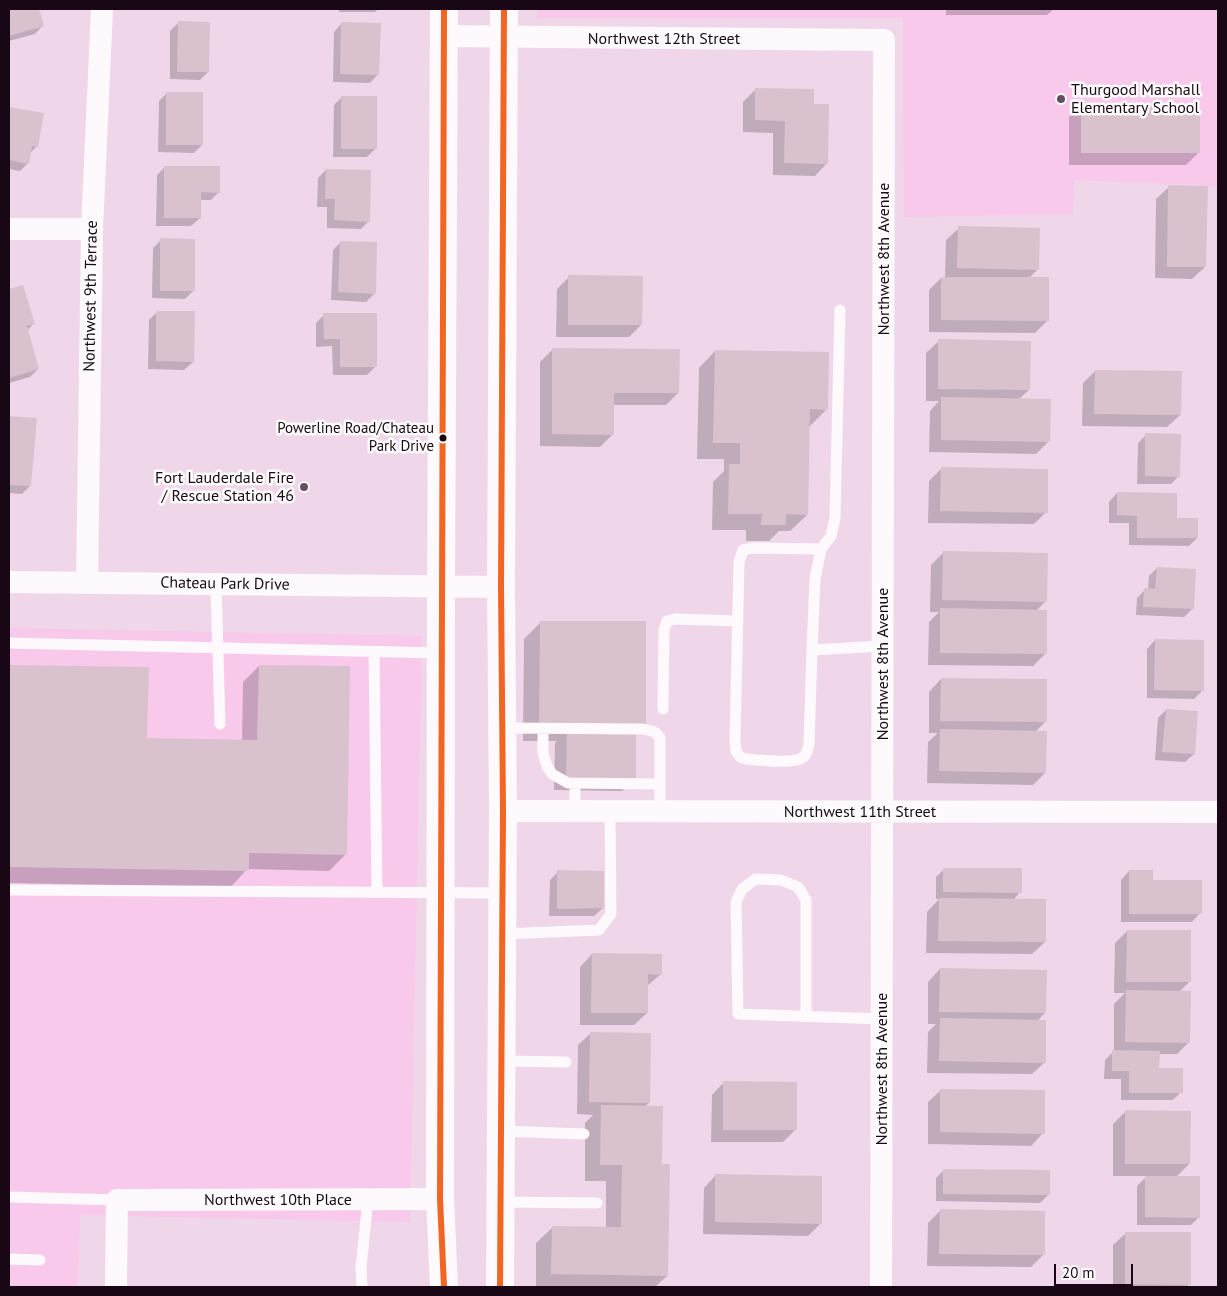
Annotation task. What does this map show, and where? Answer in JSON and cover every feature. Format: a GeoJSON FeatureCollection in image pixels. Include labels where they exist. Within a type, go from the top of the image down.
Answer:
{"type":"FeatureCollection","features":[{"type":"Feature","properties":{"kind":"main road"},"geometry":{"type":"LineString","coordinates":[[444,9],[440,1200],[444,1287]]}},
{"type":"Feature","properties":{"kind":"main road"},"geometry":{"type":"LineString","coordinates":[[500,1287],[503,810],[501,587],[504,9]]}},
{"type":"Feature","properties":{"kind":"street","name":"Northwest 9th Terrace"},"geometry":{"type":"LineString","coordinates":[[87,583],[92,228],[102,9]]}},
{"type":"Feature","properties":{"kind":"street","name":"Northwest 12th Street"},"geometry":{"type":"LineString","coordinates":[[444,36],[884,40]]}},
{"type":"Feature","properties":{"kind":"street","name":"Northwest 8th Avenue"},"geometry":{"type":"LineString","coordinates":[[881,1287],[884,40]]}},
{"type":"Feature","properties":{"kind":"street"},"geometry":{"type":"LineString","coordinates":[[9,229],[92,228]]}},
{"type":"Feature","properties":{"kind":"street","name":"Chateau Park Drive"},"geometry":{"type":"LineString","coordinates":[[9,582],[501,587]]}},
{"type":"Feature","properties":{"kind":"street","name":"Northwest 11th Street"},"geometry":{"type":"LineString","coordinates":[[503,810],[1218,812]]}},
{"type":"Feature","properties":{"kind":"street"},"geometry":{"type":"LineString","coordinates":[[116,1287],[117,1200]]}},
{"type":"Feature","properties":{"kind":"street","name":"Northwest 10th Place"},"geometry":{"type":"LineString","coordinates":[[117,1200],[440,1200]]}},
{"type":"Feature","properties":{"kind":"lane"},"geometry":{"type":"LineString","coordinates":[[821,549],[753,548],[743,550],[739,562],[735,740],[736,751],[740,757],[746,759],[791,760],[802,758],[807,752],[809,744],[815,579],[821,549],[831,536],[835,518],[840,310]]}},
{"type":"Feature","properties":{"kind":"lane"},"geometry":{"type":"LineString","coordinates":[[216,584],[220,724]]}},
{"type":"Feature","properties":{"kind":"lane"},"geometry":{"type":"LineString","coordinates":[[664,710],[664,630],[667,621],[675,619],[738,621]]}},
{"type":"Feature","properties":{"kind":"lane"},"geometry":{"type":"LineString","coordinates":[[9,643],[441,653]]}},
{"type":"Feature","properties":{"kind":"lane"},"geometry":{"type":"LineString","coordinates":[[812,650],[883,646]]}},
{"type":"Feature","properties":{"kind":"lane"},"geometry":{"type":"LineString","coordinates":[[374,652],[377,892]]}},
{"type":"Feature","properties":{"kind":"lane"},"geometry":{"type":"LineString","coordinates":[[502,728],[643,728],[655,732],[660,738],[660,811]]}},
{"type":"Feature","properties":{"kind":"lane"},"geometry":{"type":"LineString","coordinates":[[543,728],[544,753],[547,766],[552,774],[560,779],[574,784],[660,784]]}},
{"type":"Feature","properties":{"kind":"lane"},"geometry":{"type":"LineString","coordinates":[[574,784],[575,811]]}},
{"type":"Feature","properties":{"kind":"lane"},"geometry":{"type":"LineString","coordinates":[[502,934],[599,930],[611,914],[610,811]]}},
{"type":"Feature","properties":{"kind":"lane"},"geometry":{"type":"LineString","coordinates":[[806,1016],[806,900],[798,887],[781,880],[756,880],[742,889],[736,902],[738,1014],[882,1019]]}},
{"type":"Feature","properties":{"kind":"lane"},"geometry":{"type":"LineString","coordinates":[[9,890],[502,893]]}},
{"type":"Feature","properties":{"kind":"lane"},"geometry":{"type":"LineString","coordinates":[[502,1061],[566,1062]]}},
{"type":"Feature","properties":{"kind":"lane"},"geometry":{"type":"LineString","coordinates":[[501,1131],[584,1134]]}},
{"type":"Feature","properties":{"kind":"lane"},"geometry":{"type":"LineString","coordinates":[[9,1197],[117,1200]]}},
{"type":"Feature","properties":{"kind":"lane"},"geometry":{"type":"LineString","coordinates":[[362,1287],[368,1200]]}},
{"type":"Feature","properties":{"kind":"lane"},"geometry":{"type":"LineString","coordinates":[[501,1202],[597,1203]]}},
{"type":"Feature","properties":{"kind":"lane"},"geometry":{"type":"LineString","coordinates":[[9,1259],[40,1260]]}},
{"type":"Feature","properties":{"kind":"shaded area","name":"Thurgood Marshall Elementary School"},"geometry":{"type":"Polygon","coordinates":[[[538,9],[1218,9],[1218,186],[1074,180],[1073,214],[904,217],[903,18],[537,18],[538,9]]]}},
{"type":"Feature","properties":{"kind":"shaded area"},"geometry":{"type":"Polygon","coordinates":[[[9,628],[422,636],[410,1222],[80,1215],[78,1287],[9,1287],[9,628]]]}},
{"type":"Feature","properties":{"kind":"building"},"geometry":{"type":"Polygon","coordinates":[[[9,9],[39,9],[44,26],[9,36],[9,9]]]}},
{"type":"Feature","properties":{"kind":"building"},"geometry":{"type":"Polygon","coordinates":[[[178,21],[210,22],[209,72],[177,72],[178,21]]]}},
{"type":"Feature","properties":{"kind":"building"},"geometry":{"type":"Polygon","coordinates":[[[341,22],[381,23],[379,75],[340,74],[341,22]]]}},
{"type":"Feature","properties":{"kind":"building"},"geometry":{"type":"Polygon","coordinates":[[[755,88],[814,89],[814,104],[829,104],[828,164],[784,163],[785,121],[755,120],[755,88]]]}},
{"type":"Feature","properties":{"kind":"building"},"geometry":{"type":"Polygon","coordinates":[[[166,92],[203,92],[203,145],[166,145],[166,92]]]}},
{"type":"Feature","properties":{"kind":"building"},"geometry":{"type":"Polygon","coordinates":[[[341,96],[377,96],[377,149],[341,149],[341,96]]]}},
{"type":"Feature","properties":{"kind":"building"},"geometry":{"type":"Polygon","coordinates":[[[1081,103],[1200,104],[1200,153],[1081,153],[1081,103]]]}},
{"type":"Feature","properties":{"kind":"building"},"geometry":{"type":"Polygon","coordinates":[[[9,107],[44,113],[38,147],[32,146],[29,164],[9,160],[9,107]]]}},
{"type":"Feature","properties":{"kind":"building"},"geometry":{"type":"Polygon","coordinates":[[[164,166],[220,166],[220,193],[201,192],[201,218],[164,218],[164,166]]]}},
{"type":"Feature","properties":{"kind":"building"},"geometry":{"type":"Polygon","coordinates":[[[326,169],[371,170],[370,222],[334,220],[335,199],[325,199],[326,169]]]}},
{"type":"Feature","properties":{"kind":"building"},"geometry":{"type":"Polygon","coordinates":[[[1168,185],[1208,186],[1206,267],[1167,267],[1168,185]]]}},
{"type":"Feature","properties":{"kind":"building"},"geometry":{"type":"Polygon","coordinates":[[[958,226],[1040,228],[1039,270],[957,268],[958,226]]]}},
{"type":"Feature","properties":{"kind":"building"},"geometry":{"type":"Polygon","coordinates":[[[160,238],[195,239],[195,291],[160,291],[160,238]]]}},
{"type":"Feature","properties":{"kind":"building"},"geometry":{"type":"Polygon","coordinates":[[[340,241],[377,242],[376,294],[338,292],[340,241]]]}},
{"type":"Feature","properties":{"kind":"building"},"geometry":{"type":"Polygon","coordinates":[[[568,275],[643,276],[642,325],[568,325],[568,275]]]}},
{"type":"Feature","properties":{"kind":"building"},"geometry":{"type":"Polygon","coordinates":[[[941,277],[1049,277],[1049,321],[941,320],[941,277]]]}},
{"type":"Feature","properties":{"kind":"building"},"geometry":{"type":"Polygon","coordinates":[[[23,285],[35,324],[27,326],[39,369],[9,378],[9,289],[23,285]]]}},
{"type":"Feature","properties":{"kind":"building"},"geometry":{"type":"Polygon","coordinates":[[[156,311],[195,311],[194,362],[156,361],[156,311]]]}},
{"type":"Feature","properties":{"kind":"building"},"geometry":{"type":"Polygon","coordinates":[[[323,313],[377,313],[377,367],[340,367],[340,339],[324,339],[323,313]]]}},
{"type":"Feature","properties":{"kind":"building"},"geometry":{"type":"Polygon","coordinates":[[[938,339],[1031,341],[1030,390],[938,389],[938,339]]]}},
{"type":"Feature","properties":{"kind":"building"},"geometry":{"type":"Polygon","coordinates":[[[552,348],[680,349],[679,393],[614,393],[614,435],[552,434],[552,348]]]}},
{"type":"Feature","properties":{"kind":"building"},"geometry":{"type":"Polygon","coordinates":[[[715,350],[829,352],[828,410],[810,409],[808,515],[786,514],[786,525],[761,525],[762,514],[728,514],[729,464],[740,464],[740,443],[713,443],[715,350]]]}},
{"type":"Feature","properties":{"kind":"building"},"geometry":{"type":"Polygon","coordinates":[[[1095,370],[1182,371],[1181,415],[1094,414],[1095,370]]]}},
{"type":"Feature","properties":{"kind":"building"},"geometry":{"type":"Polygon","coordinates":[[[941,397],[1051,399],[1050,442],[941,440],[941,397]]]}},
{"type":"Feature","properties":{"kind":"building"},"geometry":{"type":"Polygon","coordinates":[[[9,416],[37,418],[31,486],[9,485],[9,416]]]}},
{"type":"Feature","properties":{"kind":"building"},"geometry":{"type":"Polygon","coordinates":[[[1145,433],[1181,434],[1180,477],[1145,476],[1145,433]]]}},
{"type":"Feature","properties":{"kind":"building"},"geometry":{"type":"Polygon","coordinates":[[[941,467],[1048,469],[1048,513],[940,511],[941,467]]]}},
{"type":"Feature","properties":{"kind":"building"},"geometry":{"type":"Polygon","coordinates":[[[1117,492],[1177,493],[1177,518],[1198,518],[1198,538],[1137,538],[1137,516],[1117,515],[1117,492]]]}},
{"type":"Feature","properties":{"kind":"building"},"geometry":{"type":"Polygon","coordinates":[[[943,551],[1048,553],[1047,602],[942,600],[943,551]]]}},
{"type":"Feature","properties":{"kind":"building"},"geometry":{"type":"Polygon","coordinates":[[[1157,567],[1196,569],[1194,609],[1143,607],[1144,588],[1155,589],[1157,567]]]}},
{"type":"Feature","properties":{"kind":"building"},"geometry":{"type":"Polygon","coordinates":[[[940,608],[1047,610],[1047,654],[940,653],[940,608]]]}},
{"type":"Feature","properties":{"kind":"building"},"geometry":{"type":"Polygon","coordinates":[[[540,621],[646,621],[646,725],[539,725],[540,621]]]}},
{"type":"Feature","properties":{"kind":"building"},"geometry":{"type":"Polygon","coordinates":[[[1155,639],[1204,640],[1204,691],[1154,690],[1155,639]]]}},
{"type":"Feature","properties":{"kind":"building"},"geometry":{"type":"Polygon","coordinates":[[[9,665],[149,667],[147,738],[257,740],[259,665],[350,666],[347,855],[249,853],[249,871],[9,867],[9,665]]]}},
{"type":"Feature","properties":{"kind":"building"},"geometry":{"type":"Polygon","coordinates":[[[941,678],[1047,679],[1047,722],[940,721],[941,678]]]}},
{"type":"Feature","properties":{"kind":"building"},"geometry":{"type":"Polygon","coordinates":[[[1166,709],[1198,711],[1195,754],[1162,752],[1166,709]]]}},
{"type":"Feature","properties":{"kind":"building"},"geometry":{"type":"Polygon","coordinates":[[[567,729],[636,730],[636,780],[566,778],[567,729]]]}},
{"type":"Feature","properties":{"kind":"building"},"geometry":{"type":"Polygon","coordinates":[[[940,729],[1047,731],[1046,773],[939,771],[940,729]]]}},
{"type":"Feature","properties":{"kind":"building"},"geometry":{"type":"Polygon","coordinates":[[[943,868],[1022,868],[1022,893],[943,892],[943,868]]]}},
{"type":"Feature","properties":{"kind":"building"},"geometry":{"type":"Polygon","coordinates":[[[557,870],[604,871],[604,908],[557,909],[557,870]]]}},
{"type":"Feature","properties":{"kind":"building"},"geometry":{"type":"Polygon","coordinates":[[[1129,870],[1153,870],[1153,880],[1202,880],[1202,914],[1129,914],[1129,870]]]}},
{"type":"Feature","properties":{"kind":"building"},"geometry":{"type":"Polygon","coordinates":[[[939,898],[1046,899],[1046,942],[938,941],[939,898]]]}},
{"type":"Feature","properties":{"kind":"building"},"geometry":{"type":"Polygon","coordinates":[[[1127,930],[1191,930],[1191,982],[1126,982],[1127,930]]]}},
{"type":"Feature","properties":{"kind":"building"},"geometry":{"type":"Polygon","coordinates":[[[592,953],[662,954],[662,975],[648,974],[648,1013],[591,1013],[592,953]]]}},
{"type":"Feature","properties":{"kind":"building"},"geometry":{"type":"Polygon","coordinates":[[[940,968],[1047,970],[1046,1013],[939,1012],[940,968]]]}},
{"type":"Feature","properties":{"kind":"building"},"geometry":{"type":"Polygon","coordinates":[[[1126,990],[1191,991],[1190,1043],[1125,1042],[1126,990]]]}},
{"type":"Feature","properties":{"kind":"building"},"geometry":{"type":"Polygon","coordinates":[[[940,1018],[1046,1020],[1046,1063],[939,1061],[940,1018]]]}},
{"type":"Feature","properties":{"kind":"building"},"geometry":{"type":"Polygon","coordinates":[[[590,1032],[651,1033],[650,1103],[589,1102],[590,1032]]]}},
{"type":"Feature","properties":{"kind":"building"},"geometry":{"type":"Polygon","coordinates":[[[1112,1050],[1160,1051],[1159,1068],[1183,1068],[1183,1093],[1129,1093],[1129,1071],[1112,1071],[1112,1050]]]}},
{"type":"Feature","properties":{"kind":"building"},"geometry":{"type":"Polygon","coordinates":[[[723,1081],[797,1082],[797,1130],[723,1130],[723,1081]]]}},
{"type":"Feature","properties":{"kind":"building"},"geometry":{"type":"Polygon","coordinates":[[[940,1089],[1045,1090],[1045,1134],[940,1132],[940,1089]]]}},
{"type":"Feature","properties":{"kind":"building"},"geometry":{"type":"Polygon","coordinates":[[[601,1105],[663,1106],[662,1164],[670,1164],[668,1276],[551,1274],[552,1226],[621,1227],[622,1165],[600,1165],[601,1105]]]}},
{"type":"Feature","properties":{"kind":"building"},"geometry":{"type":"Polygon","coordinates":[[[1125,1110],[1191,1111],[1190,1164],[1125,1164],[1125,1110]]]}},
{"type":"Feature","properties":{"kind":"building"},"geometry":{"type":"Polygon","coordinates":[[[943,1169],[1050,1170],[1050,1195],[943,1194],[943,1169]]]}},
{"type":"Feature","properties":{"kind":"building"},"geometry":{"type":"Polygon","coordinates":[[[715,1174],[822,1176],[822,1224],[715,1222],[715,1174]]]}},
{"type":"Feature","properties":{"kind":"building"},"geometry":{"type":"Polygon","coordinates":[[[1145,1176],[1200,1176],[1200,1218],[1145,1217],[1145,1176]]]}},
{"type":"Feature","properties":{"kind":"building"},"geometry":{"type":"Polygon","coordinates":[[[940,1209],[1045,1211],[1045,1255],[939,1254],[940,1209]]]}},
{"type":"Feature","properties":{"kind":"building"},"geometry":{"type":"Polygon","coordinates":[[[1125,1232],[1191,1232],[1191,1285],[1125,1284],[1125,1232]]]}},
{"type":"Feature","properties":{"kind":"transit line"},"geometry":{"type":"LineString","coordinates":[[444,9],[440,1199],[444,1287]]}},
{"type":"Feature","properties":{"kind":"transit line"},"geometry":{"type":"LineString","coordinates":[[500,1287],[503,811],[501,587],[504,9]]}},
{"type":"Feature","properties":{"kind":"place","name":"Thurgood Marshall Elementary School"},"geometry":{"type":"Point","coordinates":[1061,99]}},
{"type":"Feature","properties":{"kind":"place","name":"Powerline Road/Chateau Park Drive"},"geometry":{"type":"Point","coordinates":[443,438]}},
{"type":"Feature","properties":{"kind":"place","name":"Fort Lauderdale Fire / Rescue Station 46"},"geometry":{"type":"Point","coordinates":[304,487]}}]}
